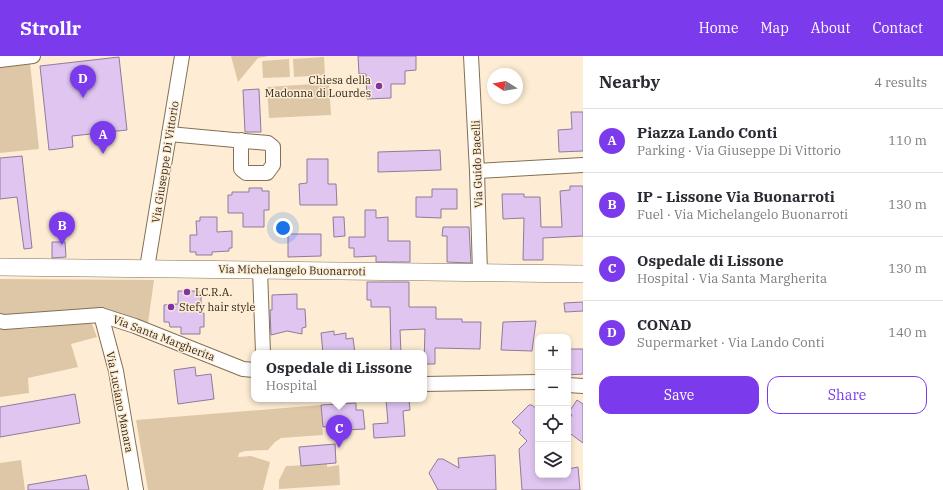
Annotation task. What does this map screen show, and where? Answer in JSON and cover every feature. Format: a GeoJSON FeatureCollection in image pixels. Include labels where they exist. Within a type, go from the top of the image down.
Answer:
{"type":"FeatureCollection","features":[{"type":"Feature","properties":{"kind":"street"},"geometry":{"type":"LineString","coordinates":[[0,60],[33,56]]}},
{"type":"Feature","properties":{"kind":"street","name":"Via Giuseppe Di Vittorio"},"geometry":{"type":"LineString","coordinates":[[147,268],[182,56]]}},
{"type":"Feature","properties":{"kind":"street","name":"Via Guido Bacelli"},"geometry":{"type":"LineString","coordinates":[[471,56],[477,171],[480,272]]}},
{"type":"Feature","properties":{"kind":"street"},"geometry":{"type":"LineString","coordinates":[[170,134],[241,140]]}},
{"type":"Feature","properties":{"kind":"street"},"geometry":{"type":"LineString","coordinates":[[477,171],[583,165]]}},
{"type":"Feature","properties":{"kind":"street","name":"Via Michelangelo Buonarroti"},"geometry":{"type":"LineString","coordinates":[[0,267],[583,274]]}},
{"type":"Feature","properties":{"kind":"street"},"geometry":{"type":"LineString","coordinates":[[260,270],[264,350]]}},
{"type":"Feature","properties":{"kind":"street","name":"Via Santa Margherita"},"geometry":{"type":"LineString","coordinates":[[0,321],[4,322],[101,315],[135,326],[243,369],[251,370]]}},
{"type":"Feature","properties":{"kind":"street","name":"Via Luciano Manara"},"geometry":{"type":"LineString","coordinates":[[101,315],[116,371],[136,490]]}},
{"type":"Feature","properties":{"kind":"street"},"geometry":{"type":"LineString","coordinates":[[427,384],[535,382]]}},
{"type":"Feature","properties":{"kind":"street"},"geometry":{"type":"LineString","coordinates":[[571,384],[583,386]]}},
{"type":"Feature","properties":{"kind":"shaded area"},"geometry":{"type":"Polygon","coordinates":[[[231,56],[269,56],[258,58],[238,82],[231,56]]]}},
{"type":"Feature","properties":{"kind":"shaded area"},"geometry":{"type":"Polygon","coordinates":[[[324,57],[325,75],[294,77],[293,59],[324,57]]]}},
{"type":"Feature","properties":{"kind":"shaded area"},"geometry":{"type":"Polygon","coordinates":[[[289,59],[290,77],[263,78],[262,61],[289,59]]]}},
{"type":"Feature","properties":{"kind":"shaded area"},"geometry":{"type":"Polygon","coordinates":[[[30,63],[39,149],[0,153],[0,67],[30,63]]]}},
{"type":"Feature","properties":{"kind":"shaded area"},"geometry":{"type":"Polygon","coordinates":[[[329,83],[331,115],[269,118],[267,87],[329,83]]]}},
{"type":"Feature","properties":{"kind":"shaded area"},"geometry":{"type":"Polygon","coordinates":[[[0,279],[154,280],[148,323],[112,312],[0,315],[0,279]]]}},
{"type":"Feature","properties":{"kind":"shaded area"},"geometry":{"type":"Polygon","coordinates":[[[80,323],[92,324],[97,337],[71,344],[78,367],[28,378],[29,393],[0,397],[0,329],[27,329],[80,323]]]}},
{"type":"Feature","properties":{"kind":"shaded area"},"geometry":{"type":"Polygon","coordinates":[[[321,405],[323,435],[281,438],[268,450],[245,451],[239,453],[238,457],[251,456],[270,462],[263,490],[148,490],[136,420],[321,405]]]}},
{"type":"Feature","properties":{"kind":"shaded area"},"geometry":{"type":"Polygon","coordinates":[[[21,460],[25,490],[0,490],[0,463],[21,460]]]}},
{"type":"Feature","properties":{"kind":"shaded area"},"geometry":{"type":"Polygon","coordinates":[[[327,464],[327,467],[339,465],[340,485],[279,489],[279,480],[286,466],[327,464]]]}},
{"type":"Feature","properties":{"kind":"building","name":"Chiesa della Madonna di Lourdes"},"geometry":{"type":"Polygon","coordinates":[[[358,56],[416,56],[416,70],[405,71],[405,84],[391,84],[391,98],[367,99],[366,74],[359,74],[358,56]]]}},
{"type":"Feature","properties":{"kind":"building"},"geometry":{"type":"Polygon","coordinates":[[[119,57],[127,130],[72,136],[73,147],[49,150],[40,66],[119,57]]]}},
{"type":"Feature","properties":{"kind":"building"},"geometry":{"type":"Polygon","coordinates":[[[259,89],[261,132],[245,132],[243,90],[259,89]]]}},
{"type":"Feature","properties":{"kind":"building"},"geometry":{"type":"Polygon","coordinates":[[[571,112],[583,112],[583,151],[559,152],[558,130],[572,129],[571,112]]]}},
{"type":"Feature","properties":{"kind":"building"},"geometry":{"type":"Polygon","coordinates":[[[440,150],[441,170],[378,172],[378,152],[440,150]]]}},
{"type":"Feature","properties":{"kind":"building"},"geometry":{"type":"Polygon","coordinates":[[[22,156],[32,248],[24,249],[17,197],[0,199],[0,158],[22,156]]]}},
{"type":"Feature","properties":{"kind":"building"},"geometry":{"type":"Polygon","coordinates":[[[307,159],[328,159],[328,184],[336,184],[337,205],[300,205],[299,184],[307,183],[307,159]]]}},
{"type":"Feature","properties":{"kind":"building"},"geometry":{"type":"Polygon","coordinates":[[[570,186],[583,186],[583,236],[543,238],[543,260],[523,260],[524,218],[503,219],[502,194],[524,194],[524,197],[540,197],[541,227],[562,227],[560,191],[570,190],[570,186]]]}},
{"type":"Feature","properties":{"kind":"building"},"geometry":{"type":"Polygon","coordinates":[[[249,188],[262,188],[262,191],[269,191],[269,210],[264,210],[264,227],[243,227],[243,213],[228,213],[228,195],[232,195],[232,192],[249,192],[249,188]]]}},
{"type":"Feature","properties":{"kind":"building"},"geometry":{"type":"Polygon","coordinates":[[[432,189],[457,189],[457,209],[441,209],[441,218],[416,217],[416,197],[432,197],[432,189]]]}},
{"type":"Feature","properties":{"kind":"building"},"geometry":{"type":"Polygon","coordinates":[[[365,210],[376,210],[376,218],[388,217],[388,241],[410,241],[410,262],[376,262],[376,256],[354,257],[354,248],[349,248],[349,237],[365,237],[365,210]]]}},
{"type":"Feature","properties":{"kind":"building"},"geometry":{"type":"Polygon","coordinates":[[[200,217],[217,217],[217,232],[232,231],[232,248],[229,248],[229,251],[212,252],[212,255],[196,255],[196,252],[190,252],[190,235],[197,235],[196,221],[200,221],[200,217]]]}},
{"type":"Feature","properties":{"kind":"building"},"geometry":{"type":"Polygon","coordinates":[[[333,217],[344,217],[345,236],[334,237],[333,217]]]}},
{"type":"Feature","properties":{"kind":"building"},"geometry":{"type":"Polygon","coordinates":[[[443,227],[469,227],[471,263],[447,262],[447,236],[442,236],[443,227]]]}},
{"type":"Feature","properties":{"kind":"building"},"geometry":{"type":"Polygon","coordinates":[[[288,234],[321,234],[321,256],[288,257],[288,234]]]}},
{"type":"Feature","properties":{"kind":"building"},"geometry":{"type":"Polygon","coordinates":[[[52,242],[65,242],[66,257],[52,258],[52,242]]]}},
{"type":"Feature","properties":{"kind":"building"},"geometry":{"type":"Polygon","coordinates":[[[367,282],[409,282],[409,307],[436,307],[436,319],[462,319],[462,322],[481,322],[480,349],[435,348],[435,364],[427,364],[427,350],[424,350],[425,329],[400,330],[401,350],[391,350],[390,307],[371,307],[371,300],[367,300],[367,282]]]}},
{"type":"Feature","properties":{"kind":"building"},"geometry":{"type":"Polygon","coordinates":[[[178,291],[199,291],[198,296],[201,296],[201,313],[204,313],[204,327],[200,327],[200,334],[181,334],[181,327],[170,327],[169,322],[164,322],[164,305],[178,304],[178,291]]]}},
{"type":"Feature","properties":{"kind":"building"},"geometry":{"type":"Polygon","coordinates":[[[297,294],[297,309],[305,309],[306,327],[302,328],[302,334],[287,331],[271,335],[270,310],[272,310],[272,295],[297,294]]]}},
{"type":"Feature","properties":{"kind":"building"},"geometry":{"type":"Polygon","coordinates":[[[583,302],[583,311],[565,312],[564,303],[583,302]]]}},
{"type":"Feature","properties":{"kind":"building"},"geometry":{"type":"Polygon","coordinates":[[[536,321],[532,351],[501,350],[503,322],[536,321]]]}},
{"type":"Feature","properties":{"kind":"building"},"geometry":{"type":"Polygon","coordinates":[[[334,331],[334,335],[346,333],[346,339],[353,338],[355,350],[323,350],[321,333],[334,331]]]}},
{"type":"Feature","properties":{"kind":"building"},"geometry":{"type":"Polygon","coordinates":[[[571,349],[583,349],[583,374],[571,375],[571,349]]]}},
{"type":"Feature","properties":{"kind":"building"},"geometry":{"type":"Polygon","coordinates":[[[195,367],[196,376],[211,374],[214,399],[178,404],[174,370],[195,367]]]}},
{"type":"Feature","properties":{"kind":"building"},"geometry":{"type":"Polygon","coordinates":[[[75,394],[80,423],[0,437],[0,407],[75,394]]]}},
{"type":"Feature","properties":{"kind":"building"},"geometry":{"type":"Polygon","coordinates":[[[577,400],[583,404],[583,443],[571,434],[571,409],[577,400]]]}},
{"type":"Feature","properties":{"kind":"building"},"geometry":{"type":"Polygon","coordinates":[[[386,402],[409,402],[410,410],[403,411],[405,436],[374,438],[373,424],[388,423],[386,402]]]}},
{"type":"Feature","properties":{"kind":"building"},"geometry":{"type":"Polygon","coordinates":[[[356,403],[356,410],[363,410],[365,429],[346,430],[346,425],[323,427],[321,405],[356,403]]]}},
{"type":"Feature","properties":{"kind":"building"},"geometry":{"type":"Polygon","coordinates":[[[529,405],[535,408],[535,478],[571,478],[571,468],[578,467],[580,490],[522,490],[519,449],[527,441],[519,433],[521,430],[512,422],[529,405]]]}},
{"type":"Feature","properties":{"kind":"building"},"geometry":{"type":"Polygon","coordinates":[[[335,444],[336,463],[301,466],[299,447],[335,444]]]}},
{"type":"Feature","properties":{"kind":"building"},"geometry":{"type":"Polygon","coordinates":[[[495,455],[496,490],[438,490],[429,473],[438,459],[443,459],[459,468],[458,458],[495,455]]]}},
{"type":"Feature","properties":{"kind":"building"},"geometry":{"type":"Polygon","coordinates":[[[86,475],[89,490],[28,490],[28,485],[86,475]]]}},
{"type":"Feature","properties":{"kind":"place","name":"Chiesa della Madonna di Lourdes"},"geometry":{"type":"Point","coordinates":[379,86]}},
{"type":"Feature","properties":{"kind":"place","name":"CONAD"},"geometry":{"type":"Point","coordinates":[83,98]}},
{"type":"Feature","properties":{"kind":"place","name":"Piazza Lando Conti"},"geometry":{"type":"Point","coordinates":[103,154]}},
{"type":"Feature","properties":{"kind":"place","name":"IP - Lissone Via Buonarroti"},"geometry":{"type":"Point","coordinates":[62,245]}},
{"type":"Feature","properties":{"kind":"place","name":"I.C.R.A."},"geometry":{"type":"Point","coordinates":[187,292]}},
{"type":"Feature","properties":{"kind":"place","name":"Stefy hair style"},"geometry":{"type":"Point","coordinates":[171,307]}},
{"type":"Feature","properties":{"kind":"place","name":"Ospedale di Lissone"},"geometry":{"type":"Point","coordinates":[339,448]}}]}
